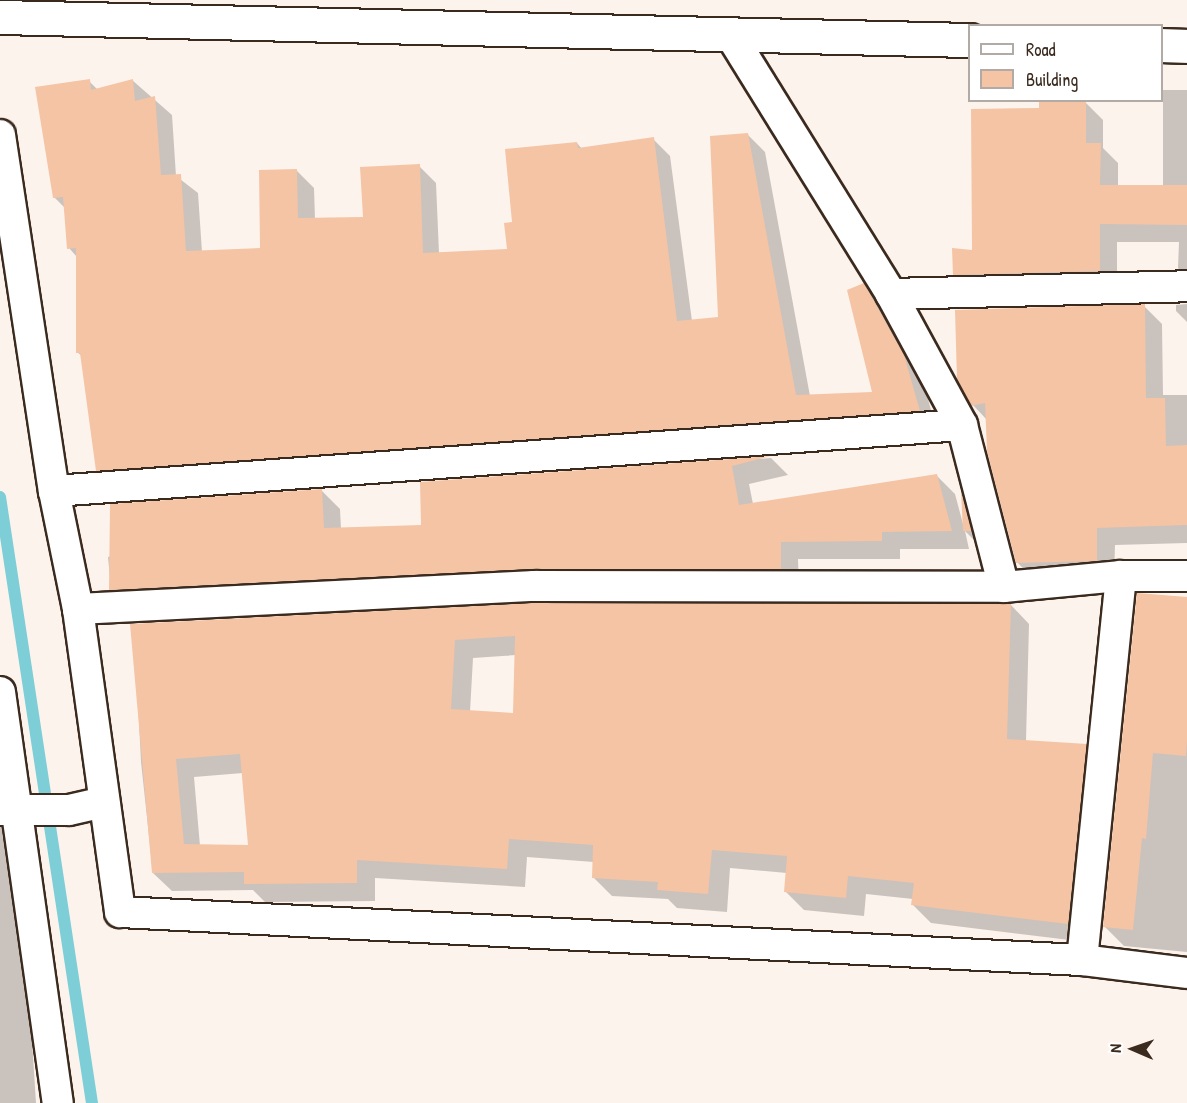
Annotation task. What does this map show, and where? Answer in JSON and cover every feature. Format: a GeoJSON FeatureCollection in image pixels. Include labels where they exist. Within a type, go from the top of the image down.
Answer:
{"type":"FeatureCollection","features":[{"type":"Feature","properties":{"kind":"street"},"geometry":{"type":"LineString","coordinates":[[0,17],[39,9],[730,34],[968,40]]}},
{"type":"Feature","properties":{"kind":"street"},"geometry":{"type":"LineString","coordinates":[[730,34],[891,294],[962,425],[1004,587]]}},
{"type":"Feature","properties":{"kind":"street"},"geometry":{"type":"LineString","coordinates":[[1163,45],[1187,46]]}},
{"type":"Feature","properties":{"kind":"street"},"geometry":{"type":"LineString","coordinates":[[0,135],[54,491],[78,609],[120,912],[1082,960],[1187,973]]}},
{"type":"Feature","properties":{"kind":"street"},"geometry":{"type":"LineString","coordinates":[[891,294],[1187,286]]}},
{"type":"Feature","properties":{"kind":"street"},"geometry":{"type":"LineString","coordinates":[[54,491],[962,425]]}},
{"type":"Feature","properties":{"kind":"street"},"geometry":{"type":"LineString","coordinates":[[78,609],[534,586],[1004,587],[1121,576],[1187,576]]}},
{"type":"Feature","properties":{"kind":"street"},"geometry":{"type":"LineString","coordinates":[[1082,960],[1121,576]]}},
{"type":"Feature","properties":{"kind":"street"},"geometry":{"type":"LineString","coordinates":[[0,692],[58,1103]]}},
{"type":"Feature","properties":{"kind":"street"},"geometry":{"type":"LineString","coordinates":[[17,810],[69,810],[104,802]]}},
{"type":"Feature","properties":{"kind":"building"},"geometry":{"type":"Polygon","coordinates":[[[90,79],[91,90],[133,79],[135,101],[155,96],[161,175],[181,174],[186,251],[260,248],[259,170],[297,169],[298,218],[363,217],[360,167],[420,164],[423,253],[507,249],[504,223],[512,222],[505,149],[577,142],[578,148],[654,137],[677,321],[718,317],[710,136],[748,133],[796,395],[872,392],[847,290],[864,283],[904,355],[920,411],[96,471],[80,353],[76,353],[76,248],[67,249],[63,197],[53,198],[35,87],[90,79]]]}},
{"type":"Feature","properties":{"kind":"building"},"geometry":{"type":"Polygon","coordinates":[[[1039,102],[1086,102],[1086,143],[1101,143],[1100,185],[1187,185],[1187,225],[1100,224],[1100,271],[953,275],[952,248],[972,250],[971,109],[1039,108],[1039,102]]]}},
{"type":"Feature","properties":{"kind":"building"},"geometry":{"type":"Polygon","coordinates":[[[1145,304],[1146,398],[1165,398],[1166,446],[1187,445],[1187,525],[1097,528],[1097,561],[1016,563],[987,451],[985,403],[971,406],[957,380],[955,310],[1145,304]]]}},
{"type":"Feature","properties":{"kind":"building"},"geometry":{"type":"Polygon","coordinates":[[[771,456],[732,466],[739,505],[937,474],[952,531],[882,532],[882,541],[781,542],[781,569],[533,569],[109,590],[110,504],[322,489],[324,528],[421,525],[420,482],[771,456]]]}},
{"type":"Feature","properties":{"kind":"building"},"geometry":{"type":"Polygon","coordinates":[[[961,491],[972,531],[963,531],[961,491]]]}},
{"type":"Feature","properties":{"kind":"building"},"geometry":{"type":"Polygon","coordinates":[[[1137,593],[1187,597],[1187,740],[1186,756],[1153,753],[1146,839],[1142,838],[1133,930],[1103,927],[1137,593]]]}},
{"type":"Feature","properties":{"kind":"building"},"geometry":{"type":"Polygon","coordinates":[[[534,603],[1011,604],[1007,739],[1087,744],[1068,924],[911,905],[914,883],[848,876],[846,898],[784,892],[787,856],[712,850],[708,894],[657,890],[658,882],[592,878],[593,845],[509,839],[507,869],[357,860],[357,883],[244,884],[244,872],[152,873],[130,624],[534,603]],[[515,636],[455,640],[451,709],[513,713],[515,636]],[[240,754],[176,759],[184,844],[248,845],[240,754]]]}},
{"type":"Feature","properties":{"kind":"waterway"},"geometry":{"type":"LineString","coordinates":[[0,497],[92,1103]]}}]}
